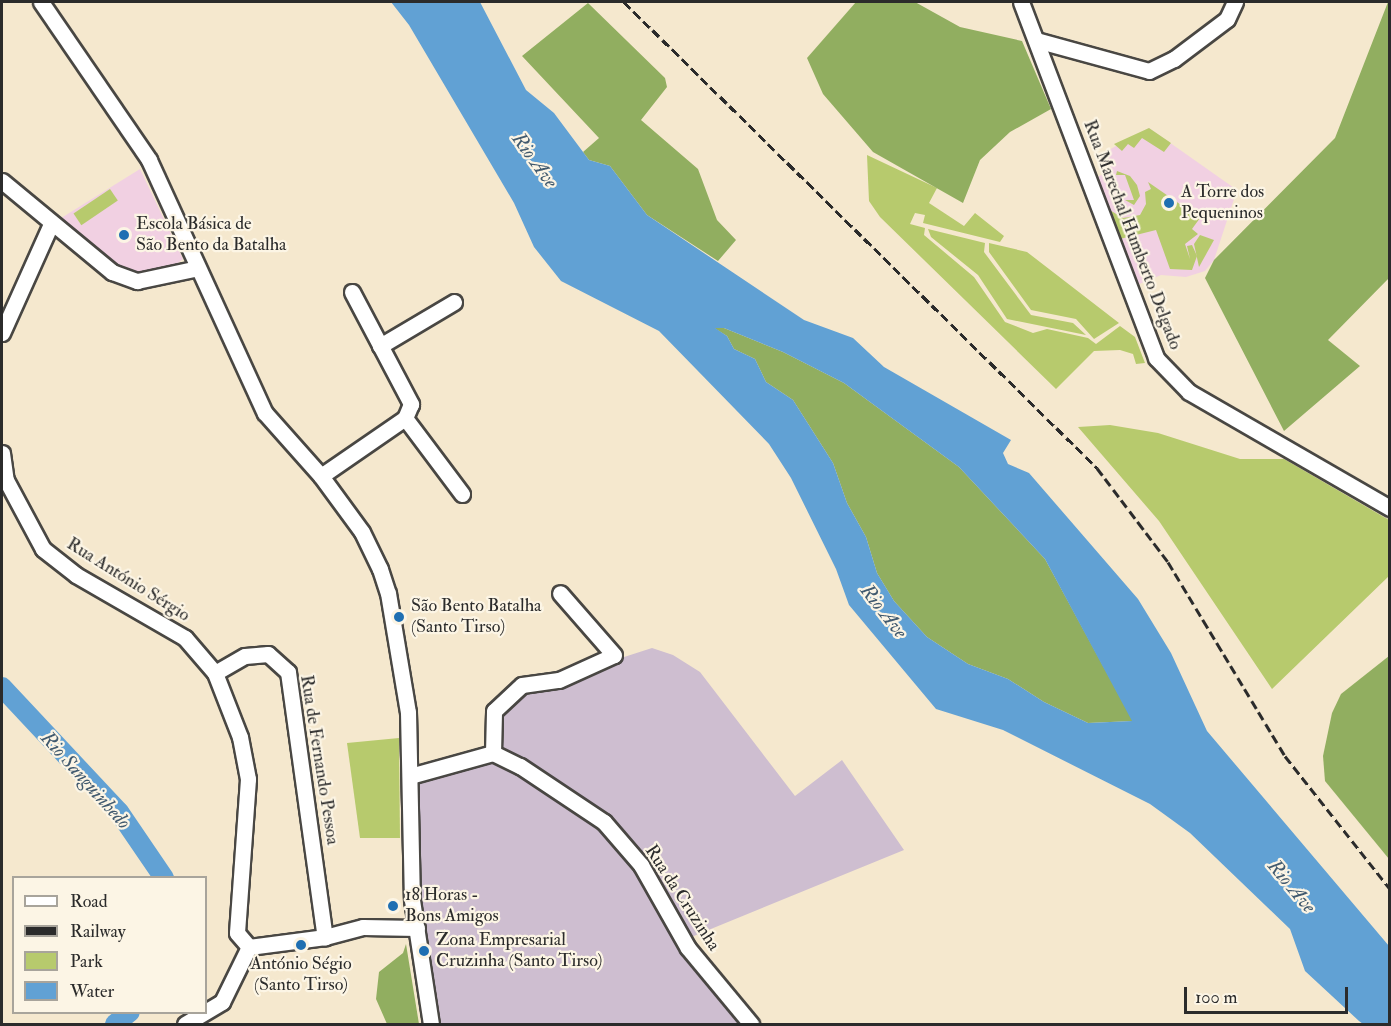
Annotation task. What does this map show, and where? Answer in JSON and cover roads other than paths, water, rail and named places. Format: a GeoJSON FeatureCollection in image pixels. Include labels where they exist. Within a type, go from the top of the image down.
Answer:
{"type":"FeatureCollection","features":[{"type":"Feature","properties":{"kind":"street"},"geometry":{"type":"LineString","coordinates":[[41,2],[149,160],[265,413],[321,476],[362,532],[388,593],[408,712],[412,900],[431,1024]]}},
{"type":"Feature","properties":{"kind":"street","name":"Rua Marechal Humberto Delgado"},"geometry":{"type":"LineString","coordinates":[[1022,2],[1156,358],[1189,392],[1389,508]]}},
{"type":"Feature","properties":{"kind":"street"},"geometry":{"type":"LineString","coordinates":[[1036,40],[1149,71],[1174,59],[1227,19],[1235,2]]}},
{"type":"Feature","properties":{"kind":"street"},"geometry":{"type":"LineString","coordinates":[[2,181],[51,224],[112,272],[136,281],[198,268]]}},
{"type":"Feature","properties":{"kind":"street"},"geometry":{"type":"LineString","coordinates":[[2,333],[51,224]]}},
{"type":"Feature","properties":{"kind":"street"},"geometry":{"type":"LineString","coordinates":[[321,476],[405,418],[411,404],[352,292]]}},
{"type":"Feature","properties":{"kind":"street"},"geometry":{"type":"LineString","coordinates":[[380,346],[454,302]]}},
{"type":"Feature","properties":{"kind":"street"},"geometry":{"type":"LineString","coordinates":[[405,418],[462,494]]}},
{"type":"Feature","properties":{"kind":"street","name":"Rua António Sérgio"},"geometry":{"type":"LineString","coordinates":[[2,453],[6,480],[43,549],[76,575],[185,638],[215,673],[240,737],[249,779],[237,933],[249,947]]}},
{"type":"Feature","properties":{"kind":"street"},"geometry":{"type":"LineString","coordinates":[[410,776],[493,753],[494,711],[522,686],[559,680],[615,655],[560,593]]}},
{"type":"Feature","properties":{"kind":"street","name":"Rua de Fernando Pessoa"},"geometry":{"type":"LineString","coordinates":[[215,673],[246,656],[268,654],[288,672],[325,937]]}},
{"type":"Feature","properties":{"kind":"street","name":"Rua da Cruzinha"},"geometry":{"type":"LineString","coordinates":[[493,753],[520,766],[604,822],[641,865],[688,948],[751,1024]]}},
{"type":"Feature","properties":{"kind":"street"},"geometry":{"type":"LineString","coordinates":[[207,1011],[222,1002],[249,947],[325,937],[363,927],[417,928]]}},
{"type":"Feature","properties":{"kind":"street"},"geometry":{"type":"LineString","coordinates":[[185,1024],[202,1014]]}},
{"type":"Feature","properties":{"kind":"water","name":"Rio Ave"},"geometry":{"type":"Polygon","coordinates":[[[391,2],[480,2],[526,90],[554,113],[589,160],[610,166],[647,215],[804,320],[853,338],[884,367],[1011,440],[1003,453],[1008,464],[1029,473],[1138,599],[1171,653],[1207,731],[1389,946],[1389,1024],[1363,1024],[1359,1021],[1305,971],[1290,929],[1190,833],[1150,804],[1003,730],[936,709],[849,605],[836,569],[791,478],[769,444],[659,331],[561,281],[534,247],[514,203],[409,25],[391,2]],[[715,328],[727,336],[734,349],[755,359],[766,382],[793,400],[833,463],[847,503],[866,537],[877,573],[894,601],[927,637],[968,664],[1008,679],[1044,702],[1088,723],[1132,721],[1045,559],[959,467],[844,383],[783,352],[724,328],[715,328]]]}},
{"type":"Feature","properties":{"kind":"waterway","name":"Rio Sanguinhedo"},"geometry":{"type":"LineString","coordinates":[[2,687],[119,812],[163,876]]}},
{"type":"Feature","properties":{"kind":"waterway","name":"Rio Sanguinhedo"},"geometry":{"type":"LineString","coordinates":[[115,1024],[128,1014]]}},
{"type":"Feature","properties":{"kind":"railway"},"geometry":{"type":"LineString","coordinates":[[624,2],[1097,468],[1168,562],[1285,756],[1390,889]]}},
{"type":"Feature","properties":{"kind":"place","name":"A Torre dos Pequeninos"},"geometry":{"type":"Point","coordinates":[1169,203]}},
{"type":"Feature","properties":{"kind":"place","name":"Escola Básica de São Bento da Batalha"},"geometry":{"type":"Point","coordinates":[124,235]}},
{"type":"Feature","properties":{"kind":"place","name":"São Bento Batalha (Santo Tirso)"},"geometry":{"type":"Point","coordinates":[399,617]}},
{"type":"Feature","properties":{"kind":"place","name":"18 Horas - Bons Amigos"},"geometry":{"type":"Point","coordinates":[393,906]}},
{"type":"Feature","properties":{"kind":"place","name":"António Ségio (Santo Tirso)"},"geometry":{"type":"Point","coordinates":[301,945]}},
{"type":"Feature","properties":{"kind":"place","name":"Zona Empresarial Cruzinha (Santo Tirso)"},"geometry":{"type":"Point","coordinates":[424,951]}}]}
